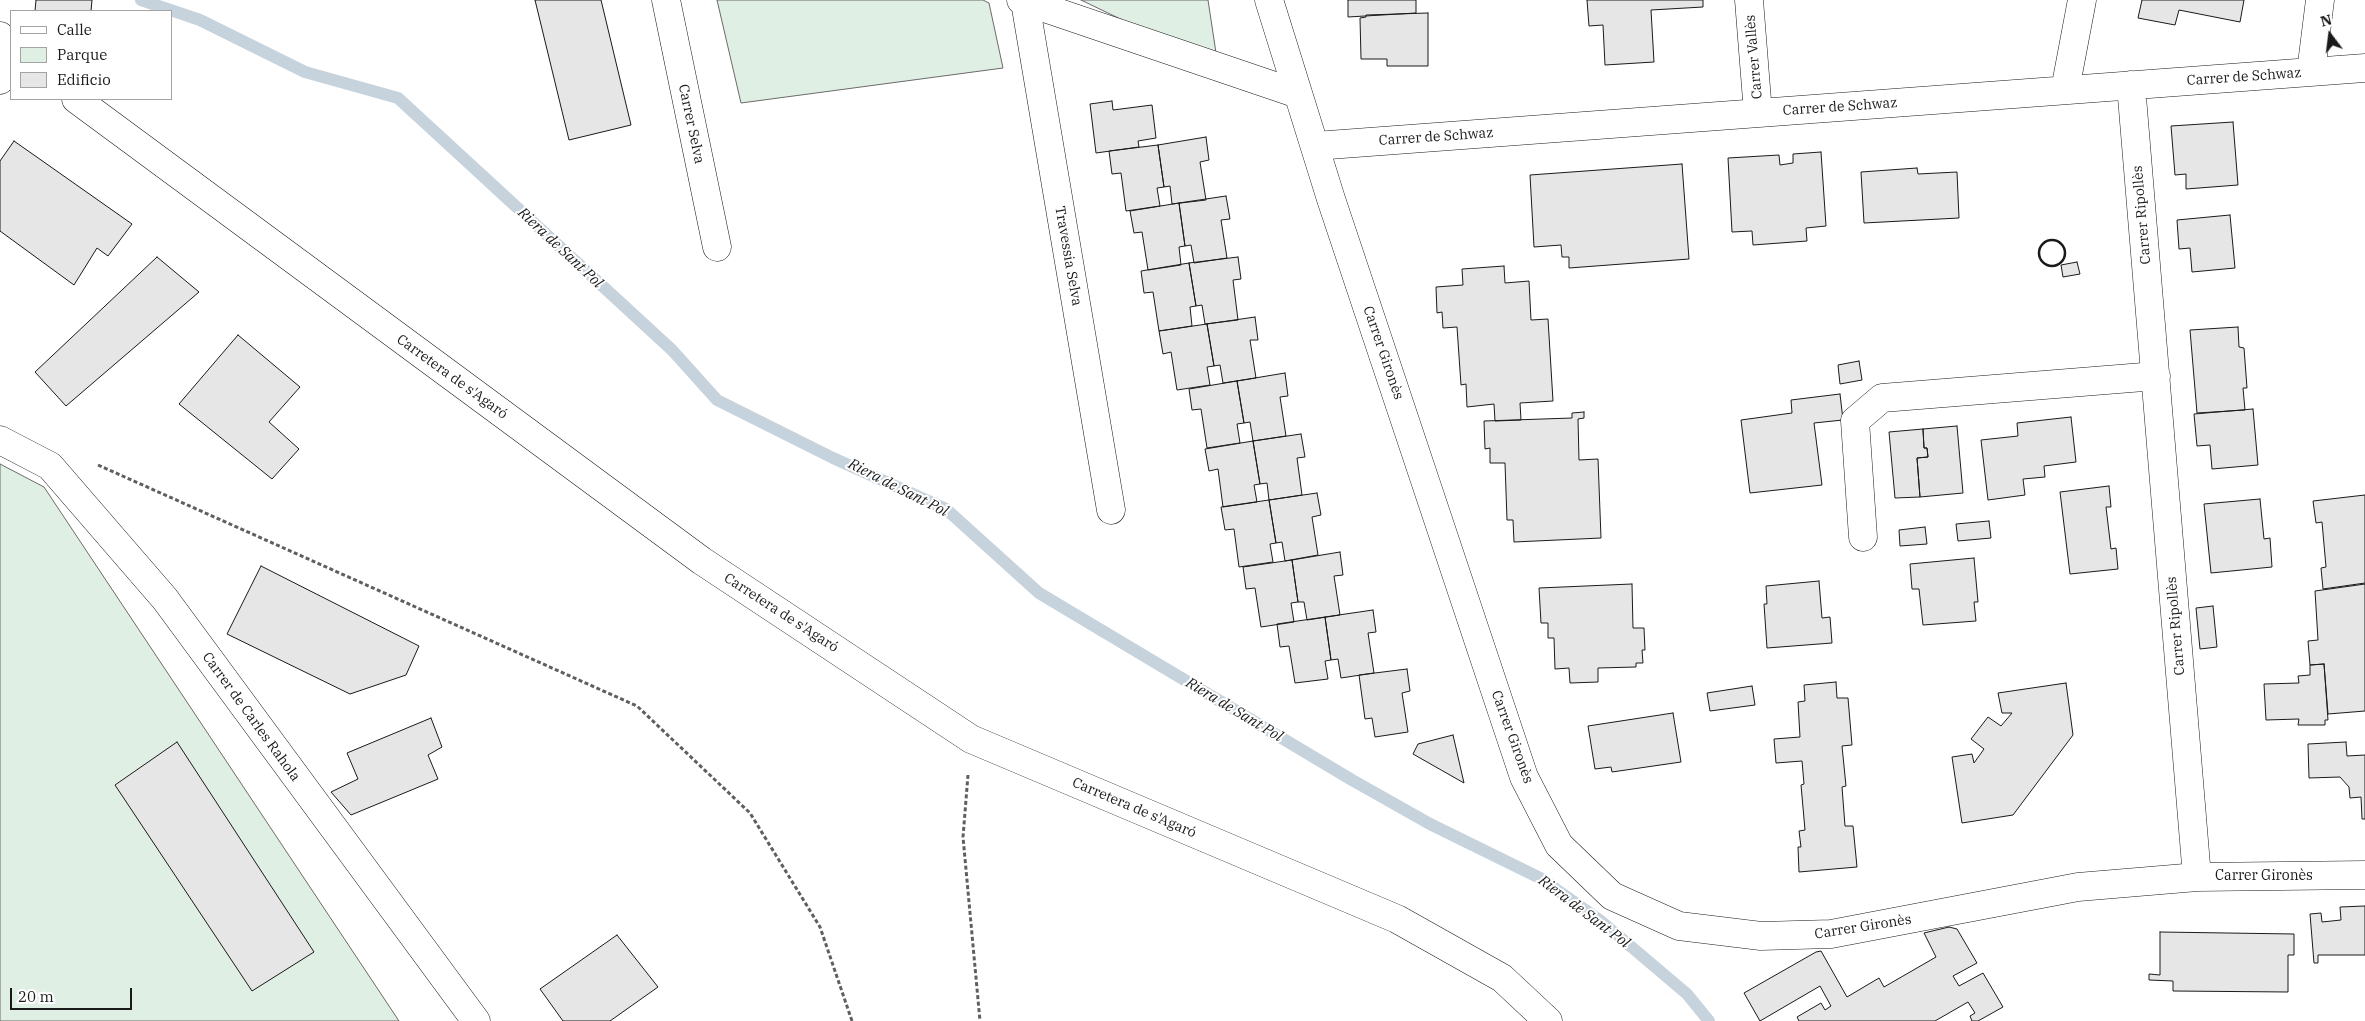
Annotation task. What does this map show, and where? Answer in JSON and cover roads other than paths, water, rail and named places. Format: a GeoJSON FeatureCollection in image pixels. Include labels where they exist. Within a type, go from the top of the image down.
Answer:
{"type":"FeatureCollection","features":[{"type":"Feature","properties":{"kind":"street","name":"Carrer Selva"},"geometry":{"type":"LineString","coordinates":[[666,0],[717,247]]}},
{"type":"Feature","properties":{"kind":"street","name":"Carrer Gironès"},"geometry":{"type":"LineString","coordinates":[[1269,0],[1315,146],[1524,776],[1559,845],[1612,896],[1679,926],[1761,936],[1831,934],[2078,887],[2197,877],[2365,876]]}},
{"type":"Feature","properties":{"kind":"street","name":"Carrer Vallès"},"geometry":{"type":"LineString","coordinates":[[1749,0],[1758,113]]}},
{"type":"Feature","properties":{"kind":"street"},"geometry":{"type":"LineString","coordinates":[[2065,90],[2082,0]]}},
{"type":"Feature","properties":{"kind":"street"},"geometry":{"type":"LineString","coordinates":[[2311,72],[2320,0]]}},
{"type":"Feature","properties":{"kind":"street","name":"Travessia Selva"},"geometry":{"type":"LineString","coordinates":[[1111,510],[1023,1],[1298,94]]}},
{"type":"Feature","properties":{"kind":"street"},"geometry":{"type":"LineString","coordinates":[[0,36],[10,48]]}},
{"type":"Feature","properties":{"kind":"street"},"geometry":{"type":"LineString","coordinates":[[0,80],[10,63]]}},
{"type":"Feature","properties":{"kind":"street","name":"Carrer de Schwaz"},"geometry":{"type":"LineString","coordinates":[[1315,146],[2365,68]]}},
{"type":"Feature","properties":{"kind":"street","name":"Carrer Ripollès"},"geometry":{"type":"LineString","coordinates":[[2131,85],[2197,877]]}},
{"type":"Feature","properties":{"kind":"street","name":"Carretera de s'Agaró"},"geometry":{"type":"LineString","coordinates":[[77,100],[702,561],[971,739],[1397,919],[1502,978],[1548,1021]]}},
{"type":"Feature","properties":{"kind":"street"},"geometry":{"type":"LineString","coordinates":[[1862,538],[1855,421],[1882,398],[2156,376]]}},
{"type":"Feature","properties":{"kind":"street","name":"Carrer de Carles Rahola"},"geometry":{"type":"LineString","coordinates":[[0,440],[50,466],[164,599],[476,1021]]}},
{"type":"Feature","properties":{"kind":"waterway","name":"Riera de Sant Pol"},"geometry":{"type":"LineString","coordinates":[[141,0],[170,10]]}},
{"type":"Feature","properties":{"kind":"waterway","name":"Riera de Sant Pol"},"geometry":{"type":"LineString","coordinates":[[172,11],[200,20],[305,72],[398,98],[672,350],[717,400],[833,458],[946,509],[1039,593],[1352,780],[1430,824],[1540,878],[1602,922],[1687,994],[1709,1021]]}}]}
